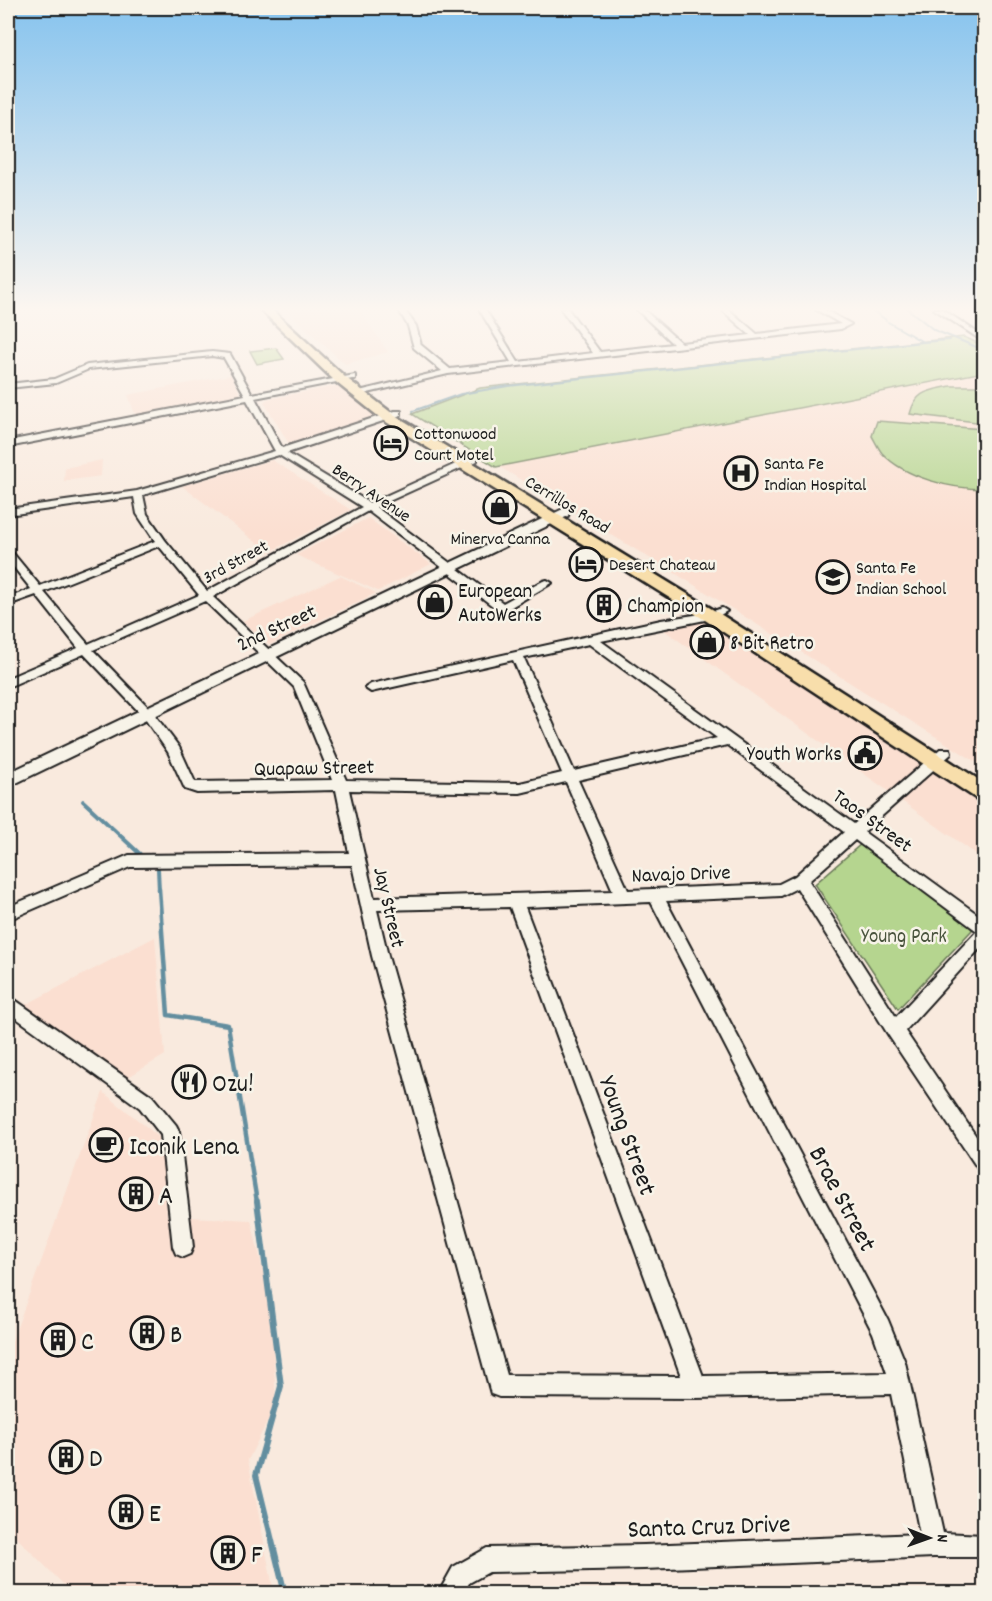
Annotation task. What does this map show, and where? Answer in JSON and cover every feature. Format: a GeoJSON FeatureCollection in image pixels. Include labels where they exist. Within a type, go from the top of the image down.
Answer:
{"type":"FeatureCollection","features":[{"type":"Feature","properties":{"kind":"main road","name":"Cerrillos Road"},"geometry":{"type":"LineString","coordinates":[[352,384],[393,415],[717,614],[940,757],[984,793]]}},
{"type":"Feature","properties":{"kind":"main road","name":"Cerrillos Road"},"geometry":{"type":"LineString","coordinates":[[940,757],[984,778]]}},
{"type":"Feature","properties":{"kind":"street","name":"Berry Avenue"},"geometry":{"type":"LineString","coordinates":[[8,388],[37,384]]}},
{"type":"Feature","properties":{"kind":"street","name":"Berry Avenue"},"geometry":{"type":"LineString","coordinates":[[242,384],[280,452],[369,507],[502,608],[547,583]]}},
{"type":"Feature","properties":{"kind":"street"},"geometry":{"type":"LineString","coordinates":[[8,444],[322,384]]}},
{"type":"Feature","properties":{"kind":"street"},"geometry":{"type":"LineString","coordinates":[[363,392],[398,384]]}},
{"type":"Feature","properties":{"kind":"street"},"geometry":{"type":"LineString","coordinates":[[8,512],[138,494],[280,452],[393,415]]}},
{"type":"Feature","properties":{"kind":"street","name":"3rd Street"},"geometry":{"type":"LineString","coordinates":[[8,682],[206,596],[369,507],[469,461]]}},
{"type":"Feature","properties":{"kind":"street","name":"Jay Street"},"geometry":{"type":"LineString","coordinates":[[138,494],[142,514],[161,542],[206,596],[268,653],[303,692],[341,785],[368,904],[499,1386],[696,1387]]}},
{"type":"Feature","properties":{"kind":"street","name":"2nd Street"},"geometry":{"type":"LineString","coordinates":[[8,780],[268,653],[558,516]]}},
{"type":"Feature","properties":{"kind":"street"},"geometry":{"type":"LineString","coordinates":[[8,602],[161,542]]}},
{"type":"Feature","properties":{"kind":"street","name":"Quapaw Street"},"geometry":{"type":"LineString","coordinates":[[8,554],[85,648],[147,713],[174,750],[190,785],[197,788],[341,785],[520,788],[730,740]]}},
{"type":"Feature","properties":{"kind":"street"},"geometry":{"type":"LineString","coordinates":[[371,688],[661,624],[717,614]]}},
{"type":"Feature","properties":{"kind":"street","name":"Taos Street"},"geometry":{"type":"LineString","coordinates":[[592,639],[984,927]]}},
{"type":"Feature","properties":{"kind":"street"},"geometry":{"type":"LineString","coordinates":[[517,656],[623,896]]}},
{"type":"Feature","properties":{"kind":"street","name":"Navajo Drive"},"geometry":{"type":"LineString","coordinates":[[368,904],[515,901],[781,890],[800,880],[940,757]]}},
{"type":"Feature","properties":{"kind":"street"},"geometry":{"type":"LineString","coordinates":[[8,914],[129,861],[358,859]]}},
{"type":"Feature","properties":{"kind":"street"},"geometry":{"type":"LineString","coordinates":[[800,880],[895,1030],[984,1163]]}},
{"type":"Feature","properties":{"kind":"street","name":"Brae Street"},"geometry":{"type":"LineString","coordinates":[[655,895],[881,1327],[896,1362],[934,1545]]}},
{"type":"Feature","properties":{"kind":"street","name":"Young Street"},"geometry":{"type":"LineString","coordinates":[[515,901],[696,1387]]}},
{"type":"Feature","properties":{"kind":"street"},"geometry":{"type":"LineString","coordinates":[[895,1030],[984,934]]}},
{"type":"Feature","properties":{"kind":"street"},"geometry":{"type":"LineString","coordinates":[[8,1003],[146,1102],[170,1131],[183,1247]]}},
{"type":"Feature","properties":{"kind":"street"},"geometry":{"type":"LineString","coordinates":[[696,1387],[900,1383]]}},
{"type":"Feature","properties":{"kind":"street","name":"Santa Cruz Drive"},"geometry":{"type":"LineString","coordinates":[[450,1593],[461,1575],[487,1560],[644,1557],[934,1545],[984,1546]]}},
{"type":"Feature","properties":{"kind":"shaded area"},"geometry":{"type":"Polygon","coordinates":[[[186,384],[235,384],[242,397],[136,417],[128,395],[186,384]]]}},
{"type":"Feature","properties":{"kind":"shaded area","name":"Santa Fe Indian School"},"geometry":{"type":"Polygon","coordinates":[[[923,384],[984,384],[984,767],[696,586],[498,466],[923,384]]]}},
{"type":"Feature","properties":{"kind":"shaded area"},"geometry":{"type":"Polygon","coordinates":[[[335,386],[341,387],[377,416],[289,444],[264,402],[267,399],[335,386]]]}},
{"type":"Feature","properties":{"kind":"shaded area"},"geometry":{"type":"Polygon","coordinates":[[[102,460],[101,476],[64,481],[65,468],[102,460]]]}},
{"type":"Feature","properties":{"kind":"shaded area"},"geometry":{"type":"Polygon","coordinates":[[[272,460],[351,510],[269,552],[182,486],[272,460]]]}},
{"type":"Feature","properties":{"kind":"shaded area"},"geometry":{"type":"Polygon","coordinates":[[[368,518],[431,564],[378,591],[296,555],[368,518]]]}},
{"type":"Feature","properties":{"kind":"shaded area"},"geometry":{"type":"Polygon","coordinates":[[[340,576],[376,593],[269,645],[243,621],[340,576]]]}},
{"type":"Feature","properties":{"kind":"shaded area"},"geometry":{"type":"Polygon","coordinates":[[[707,621],[984,801],[984,860],[664,630],[707,621]]]}},
{"type":"Feature","properties":{"kind":"shaded area"},"geometry":{"type":"Polygon","coordinates":[[[155,937],[165,1055],[125,1079],[25,1005],[155,937]]]}},
{"type":"Feature","properties":{"kind":"shaded area"},"geometry":{"type":"Polygon","coordinates":[[[103,1092],[159,1137],[163,1152],[167,1216],[251,1220],[271,1305],[276,1404],[248,1460],[274,1593],[72,1593],[8,1529],[8,1352],[103,1092]]]}},
{"type":"Feature","properties":{"kind":"green space"},"geometry":{"type":"Polygon","coordinates":[[[521,384],[924,384],[496,467],[412,414],[480,388],[521,384]]]}},
{"type":"Feature","properties":{"kind":"green space"},"geometry":{"type":"Polygon","coordinates":[[[951,386],[976,386],[984,402],[984,423],[910,414],[916,400],[924,393],[951,386]]]}},
{"type":"Feature","properties":{"kind":"green space"},"geometry":{"type":"Polygon","coordinates":[[[877,421],[984,429],[984,489],[944,484],[903,469],[882,453],[872,436],[877,421]]]}},
{"type":"Feature","properties":{"kind":"green space","name":"Young Park"},"geometry":{"type":"Polygon","coordinates":[[[861,844],[971,926],[972,930],[898,1009],[815,884],[861,844]]]}},
{"type":"Feature","properties":{"kind":"waterway"},"geometry":{"type":"LineString","coordinates":[[413,411],[461,394],[530,384]]}},
{"type":"Feature","properties":{"kind":"waterway"},"geometry":{"type":"LineString","coordinates":[[83,801],[140,854]]}},
{"type":"Feature","properties":{"kind":"waterway"},"geometry":{"type":"LineString","coordinates":[[158,869],[159,891]]}},
{"type":"Feature","properties":{"kind":"waterway"},"geometry":{"type":"LineString","coordinates":[[159,889],[168,1015],[228,1025],[257,1202]]}},
{"type":"Feature","properties":{"kind":"waterway"},"geometry":{"type":"LineString","coordinates":[[257,1201],[281,1386],[256,1475],[285,1594]]}},
{"type":"Feature","properties":{"kind":"place","name":"Cottonwood Court Motel"},"geometry":{"type":"Point","coordinates":[391,443]}},
{"type":"Feature","properties":{"kind":"place","name":"Santa Fe Indian Hospital"},"geometry":{"type":"Point","coordinates":[741,473]}},
{"type":"Feature","properties":{"kind":"place","name":"Minerva Canna"},"geometry":{"type":"Point","coordinates":[500,507]}},
{"type":"Feature","properties":{"kind":"place","name":"Desert Chateau"},"geometry":{"type":"Point","coordinates":[586,564]}},
{"type":"Feature","properties":{"kind":"place","name":"Santa Fe Indian School"},"geometry":{"type":"Point","coordinates":[833,577]}},
{"type":"Feature","properties":{"kind":"place","name":"European AutoWerks"},"geometry":{"type":"Point","coordinates":[435,602]}},
{"type":"Feature","properties":{"kind":"place","name":"Champion"},"geometry":{"type":"Point","coordinates":[604,605]}},
{"type":"Feature","properties":{"kind":"place","name":"8 Bit Retro"},"geometry":{"type":"Point","coordinates":[707,642]}},
{"type":"Feature","properties":{"kind":"place","name":"Youth Works"},"geometry":{"type":"Point","coordinates":[865,753]}},
{"type":"Feature","properties":{"kind":"place","name":"Ozu!"},"geometry":{"type":"Point","coordinates":[189,1082]}},
{"type":"Feature","properties":{"kind":"place","name":"Iconik Lena"},"geometry":{"type":"Point","coordinates":[106,1145]}},
{"type":"Feature","properties":{"kind":"place","name":"A"},"geometry":{"type":"Point","coordinates":[136,1194]}},
{"type":"Feature","properties":{"kind":"place","name":"B"},"geometry":{"type":"Point","coordinates":[147,1333]}},
{"type":"Feature","properties":{"kind":"place","name":"C"},"geometry":{"type":"Point","coordinates":[58,1340]}},
{"type":"Feature","properties":{"kind":"place","name":"D"},"geometry":{"type":"Point","coordinates":[66,1457]}},
{"type":"Feature","properties":{"kind":"place","name":"E"},"geometry":{"type":"Point","coordinates":[126,1512]}},
{"type":"Feature","properties":{"kind":"place","name":"F"},"geometry":{"type":"Point","coordinates":[228,1553]}}]}
